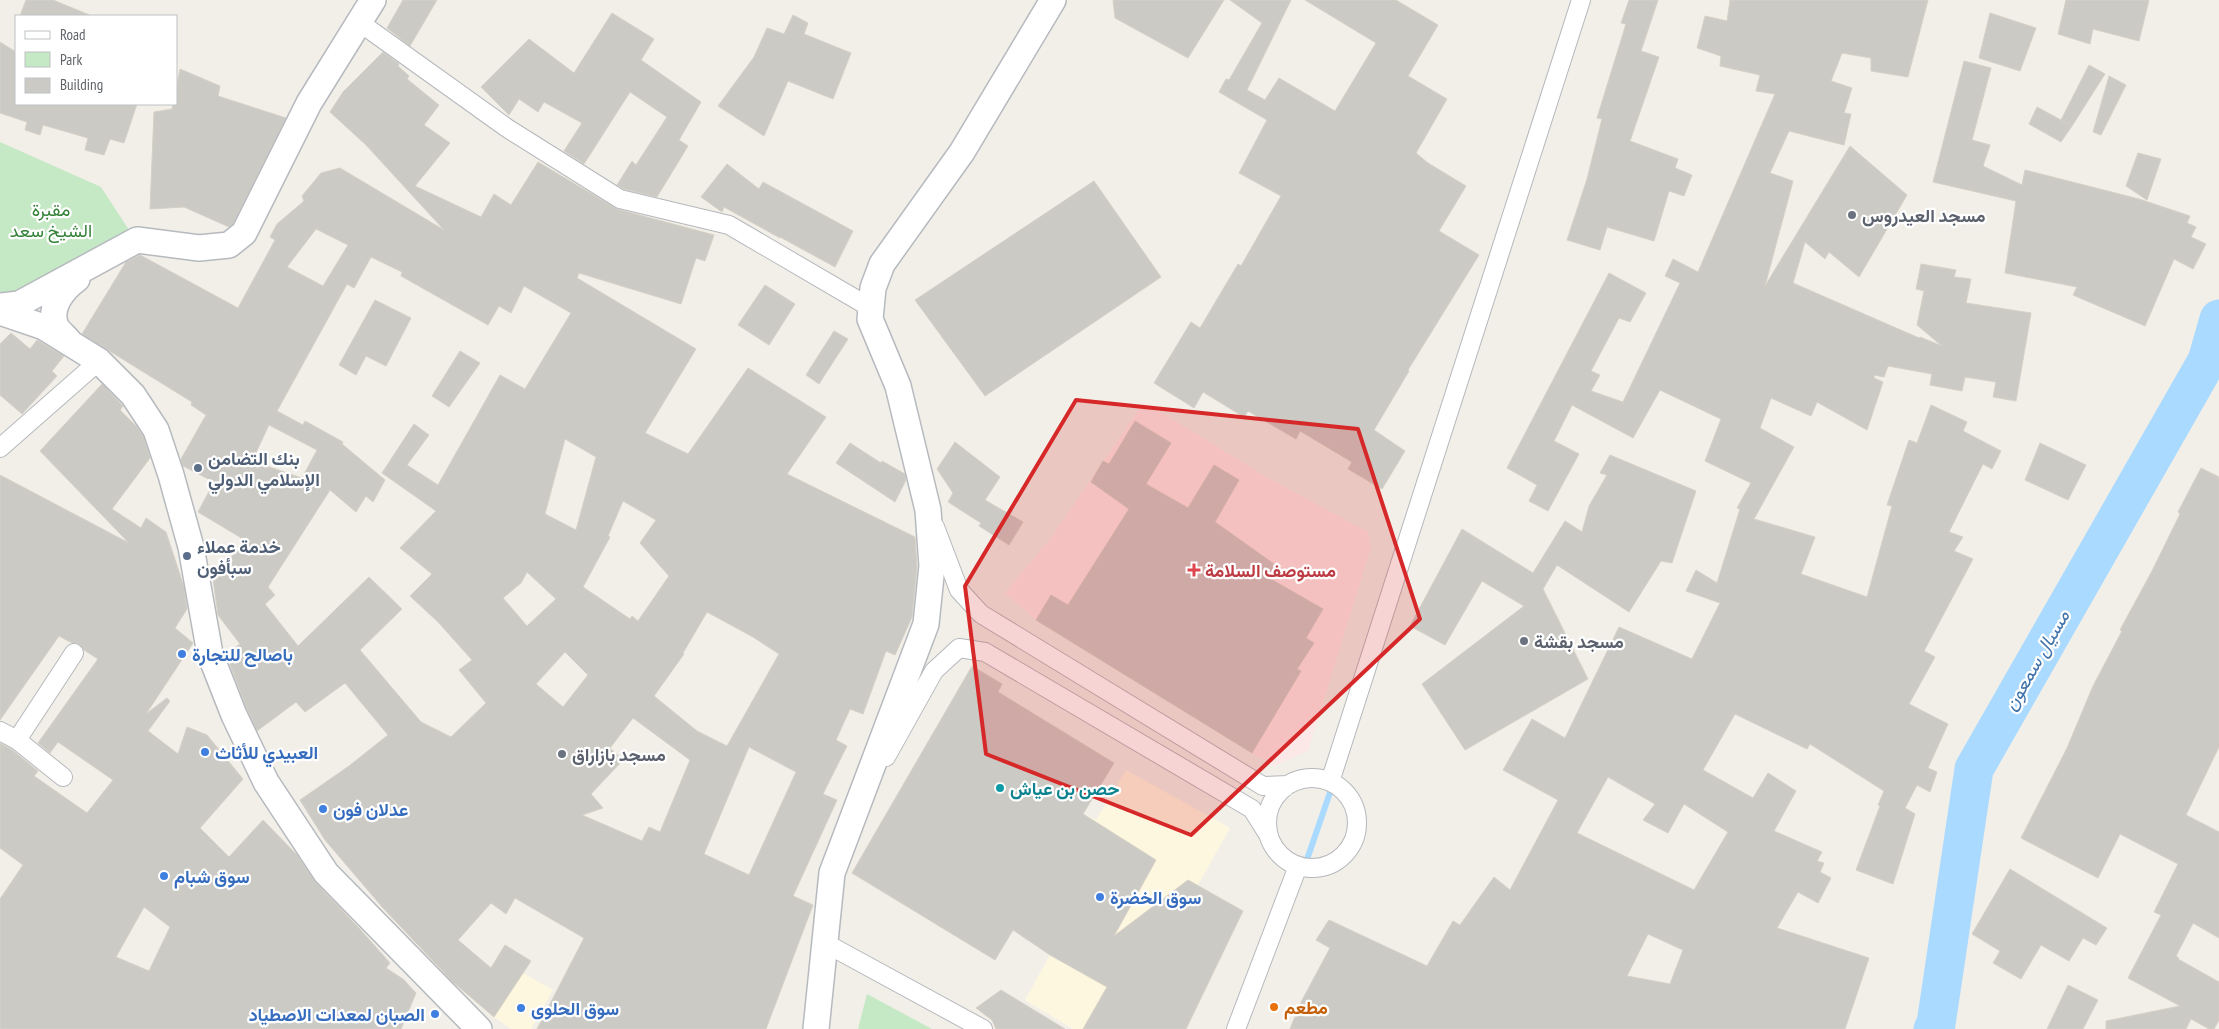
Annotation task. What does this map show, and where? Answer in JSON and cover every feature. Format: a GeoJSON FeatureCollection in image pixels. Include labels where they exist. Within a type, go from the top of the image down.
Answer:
{"type":"FeatureCollection","features":[{"type":"Feature","properties":{"kind":"main road"},"geometry":{"type":"LineString","coordinates":[[0,306],[19,304],[137,240],[199,248],[229,245],[244,233],[309,103],[373,0]]}},
{"type":"Feature","properties":{"kind":"main road"},"geometry":{"type":"LineString","coordinates":[[816,1029],[832,873],[926,624],[932,566],[928,510],[898,386],[870,319],[873,288],[882,264],[962,152],[1054,0]]}},
{"type":"Feature","properties":{"kind":"main road"},"geometry":{"type":"LineString","coordinates":[[71,344],[56,327],[54,317],[56,304],[67,286],[115,251]]}},
{"type":"Feature","properties":{"kind":"main road"},"geometry":{"type":"LineString","coordinates":[[0,312],[44,327],[99,360],[133,395],[156,430],[171,475],[192,547],[210,654],[234,716],[266,782],[326,872],[479,1029]]}},
{"type":"Feature","properties":{"kind":"street"},"geometry":{"type":"LineString","coordinates":[[1330,782],[1581,0]]}},
{"type":"Feature","properties":{"kind":"street"},"geometry":{"type":"LineString","coordinates":[[359,22],[507,128],[620,198],[729,225],[871,308]]}},
{"type":"Feature","properties":{"kind":"street"},"geometry":{"type":"LineString","coordinates":[[0,448],[99,360]]}},
{"type":"Feature","properties":{"kind":"street"},"geometry":{"type":"LineString","coordinates":[[928,510],[959,590],[981,614],[1264,786],[1288,785]]}},
{"type":"Feature","properties":{"kind":"street"},"geometry":{"type":"LineString","coordinates":[[852,817],[934,670],[959,648],[985,652],[1001,660],[1252,809],[1275,849],[1285,860],[1298,866],[1313,868],[1328,866],[1342,858],[1351,846],[1357,832],[1357,817],[1352,802],[1343,790],[1330,782],[1316,778],[1301,779],[1288,785],[1277,795],[1270,807],[1267,822],[1269,836]]}},
{"type":"Feature","properties":{"kind":"street"},"geometry":{"type":"LineString","coordinates":[[17,740],[74,653]]}},
{"type":"Feature","properties":{"kind":"street"},"geometry":{"type":"LineString","coordinates":[[0,731],[17,740],[63,778]]}},
{"type":"Feature","properties":{"kind":"street"},"geometry":{"type":"LineString","coordinates":[[1236,1029],[1298,866]]}},
{"type":"Feature","properties":{"kind":"street"},"geometry":{"type":"LineString","coordinates":[[825,942],[983,1029]]}},
{"type":"Feature","properties":{"kind":"highlighted area"},"geometry":{"type":"Polygon","coordinates":[[[1076,400],[1358,429],[1420,619],[1191,835],[986,754],[965,586],[1076,400]]]}},
{"type":"Feature","properties":{"kind":"shaded area","name":"مستوصف السلامة"},"geometry":{"type":"Polygon","coordinates":[[[1144,402],[1268,478],[1368,532],[1371,547],[1308,751],[1274,766],[1036,620],[1005,593],[1051,538],[1144,402]]]}},
{"type":"Feature","properties":{"kind":"shaded area","name":"سوق الخضرة"},"geometry":{"type":"Polygon","coordinates":[[[1126,770],[1230,828],[1198,885],[1188,880],[1151,908],[1083,1029],[1073,1029],[1025,1000],[1050,955],[1013,930],[1083,814],[1096,820],[1126,770]]]}},
{"type":"Feature","properties":{"kind":"shaded area","name":"سوق الحلوى"},"geometry":{"type":"Polygon","coordinates":[[[523,973],[553,990],[531,1029],[511,1029],[494,1017],[523,973]]]}},
{"type":"Feature","properties":{"kind":"green space","name":"مقبرة الشيخ سعد"},"geometry":{"type":"Polygon","coordinates":[[[0,142],[101,187],[129,230],[93,256],[10,296],[0,296],[0,142]]]}},
{"type":"Feature","properties":{"kind":"green space"},"geometry":{"type":"Polygon","coordinates":[[[867,994],[932,1029],[858,1029],[867,994]]]}},
{"type":"Feature","properties":{"kind":"building"},"geometry":{"type":"Polygon","coordinates":[[[26,0],[53,0],[90,15],[20,15],[26,0]]]}},
{"type":"Feature","properties":{"kind":"building"},"geometry":{"type":"Polygon","coordinates":[[[403,0],[437,0],[410,46],[387,28],[403,0]]]}},
{"type":"Feature","properties":{"kind":"building"},"geometry":{"type":"Polygon","coordinates":[[[1113,0],[1224,0],[1188,58],[1115,18],[1113,0]]]}},
{"type":"Feature","properties":{"kind":"building"},"geometry":{"type":"Polygon","coordinates":[[[1230,0],[1291,0],[1247,90],[1265,100],[1279,78],[1335,111],[1376,43],[1305,0],[1396,0],[1438,25],[1408,76],[1447,99],[1416,153],[1428,163],[1466,186],[1439,231],[1479,255],[1408,370],[1374,430],[1405,451],[1382,489],[1348,469],[1352,462],[1300,431],[1296,439],[1248,411],[1244,417],[1203,392],[1194,408],[1154,383],[1191,322],[1200,328],[1238,264],[1241,266],[1281,196],[1239,173],[1267,120],[1219,92],[1226,79],[1229,80],[1262,23],[1230,0]]]}},
{"type":"Feature","properties":{"kind":"building"},"geometry":{"type":"Polygon","coordinates":[[[1629,0],[1658,0],[1641,51],[1659,57],[1630,141],[1678,159],[1675,168],[1692,175],[1684,196],[1669,191],[1654,241],[1607,227],[1600,250],[1567,240],[1587,179],[1602,119],[1597,118],[1626,24],[1621,23],[1629,0]]]}},
{"type":"Feature","properties":{"kind":"building"},"geometry":{"type":"Polygon","coordinates":[[[1730,0],[1928,0],[1908,77],[1871,71],[1871,58],[1842,53],[1831,81],[1852,88],[1844,113],[1851,114],[1844,145],[1789,131],[1770,173],[1793,181],[1765,286],[1850,146],[1907,195],[1859,277],[1829,252],[1825,259],[1805,242],[1793,283],[1919,338],[1942,346],[1917,325],[1924,291],[1916,289],[1921,264],[1956,270],[1954,277],[1971,279],[1966,303],[2031,313],[2016,401],[1993,397],[1996,382],[1965,377],[1962,391],[1930,385],[1932,374],[1888,366],[1884,377],[1874,375],[1874,378],[1883,382],[1867,430],[1817,402],[1811,416],[1771,398],[1760,428],[1794,447],[1754,519],[1815,537],[1801,574],[1867,597],[1892,506],[1887,505],[1909,440],[1917,443],[1931,405],[1967,422],[1963,431],[2001,451],[1992,469],[1983,464],[1949,532],[1963,537],[1954,551],[1973,559],[1924,651],[1935,657],[1909,704],[1948,724],[1928,768],[1937,772],[1930,792],[1917,785],[1905,808],[1915,814],[1893,884],[1856,870],[1884,791],[1810,744],[1807,749],[1735,714],[1703,770],[1753,798],[1768,773],[1796,791],[1774,831],[1822,852],[1817,861],[1824,863],[1820,872],[1831,878],[1818,903],[1798,892],[1777,928],[1869,958],[1845,1029],[1290,1029],[1300,1004],[1330,948],[1316,940],[1329,920],[1427,966],[1453,921],[1460,925],[1494,877],[1510,890],[1558,800],[1503,770],[1532,719],[1565,738],[1619,627],[1692,659],[1720,603],[1686,591],[1696,570],[1717,583],[1740,509],[1737,508],[1751,483],[1705,461],[1721,419],[1660,390],[1633,438],[1572,405],[1554,441],[1579,454],[1548,511],[1529,501],[1537,485],[1507,468],[1609,273],[1646,293],[1630,322],[1619,318],[1591,371],[1600,375],[1591,391],[1623,402],[1680,283],[1665,276],[1673,259],[1698,272],[1775,94],[1756,91],[1760,75],[1720,66],[1721,56],[1697,48],[1705,16],[1727,21],[1730,0]],[[1608,777],[1577,833],[1694,890],[1728,832],[1684,804],[1668,833],[1643,820],[1655,804],[1608,777]],[[1648,934],[1627,976],[1670,984],[1683,950],[1648,934]]]}},
{"type":"Feature","properties":{"kind":"building"},"geometry":{"type":"Polygon","coordinates":[[[2066,0],[2149,0],[2139,41],[2093,29],[2090,44],[2058,34],[2066,0]]]}},
{"type":"Feature","properties":{"kind":"building"},"geometry":{"type":"Polygon","coordinates":[[[612,13],[654,39],[641,60],[701,102],[679,140],[688,146],[657,197],[624,189],[617,185],[632,161],[636,165],[667,117],[630,92],[584,164],[564,151],[582,123],[544,102],[538,112],[519,99],[509,115],[481,87],[529,39],[574,73],[612,13]]]}},
{"type":"Feature","properties":{"kind":"building"},"geometry":{"type":"Polygon","coordinates":[[[1990,13],[2036,28],[2020,71],[1979,58],[1990,13]]]}},
{"type":"Feature","properties":{"kind":"building"},"geometry":{"type":"Polygon","coordinates":[[[793,15],[808,23],[804,34],[851,53],[833,99],[788,81],[764,136],[718,106],[754,57],[767,28],[784,34],[793,15]]]}},
{"type":"Feature","properties":{"kind":"building"},"geometry":{"type":"Polygon","coordinates":[[[0,42],[15,51],[15,105],[137,105],[124,143],[110,139],[104,155],[85,150],[88,138],[43,125],[40,135],[25,130],[27,122],[0,113],[0,42]]]}},
{"type":"Feature","properties":{"kind":"building"},"geometry":{"type":"Polygon","coordinates":[[[383,52],[399,64],[398,66],[409,76],[407,79],[439,105],[424,125],[450,143],[415,186],[481,217],[494,194],[511,205],[538,162],[617,209],[714,235],[705,261],[696,258],[681,304],[579,273],[577,278],[696,349],[645,433],[688,454],[748,368],[826,417],[787,474],[915,537],[917,567],[912,617],[895,655],[886,651],[863,714],[850,709],[836,740],[847,746],[823,794],[837,800],[793,896],[813,905],[766,1029],[537,1029],[584,938],[515,898],[506,914],[491,903],[458,940],[491,968],[505,945],[531,961],[494,1017],[453,982],[383,908],[325,840],[300,800],[349,766],[388,735],[345,683],[305,712],[296,702],[257,731],[247,709],[226,654],[240,644],[218,615],[213,579],[228,569],[224,563],[248,542],[198,512],[214,482],[183,466],[181,459],[206,415],[191,405],[192,402],[82,334],[126,262],[140,255],[238,308],[275,240],[270,237],[277,224],[304,201],[302,196],[321,173],[340,168],[444,230],[366,145],[330,112],[343,92],[383,52]],[[316,229],[287,267],[323,286],[348,245],[316,229]],[[371,257],[354,288],[347,284],[277,411],[303,425],[305,421],[343,442],[342,444],[385,480],[373,502],[366,496],[356,512],[330,490],[268,587],[275,595],[265,604],[298,646],[369,577],[402,609],[360,650],[421,722],[451,737],[486,703],[459,670],[472,660],[438,622],[410,596],[432,574],[400,548],[436,511],[382,473],[414,424],[429,435],[407,465],[438,485],[500,375],[525,389],[571,313],[524,286],[511,313],[499,306],[488,325],[401,276],[402,272],[371,257]],[[269,425],[252,461],[302,478],[317,450],[269,425]],[[565,439],[545,514],[576,530],[596,457],[565,439]],[[623,501],[608,536],[610,537],[583,587],[630,619],[632,616],[638,621],[669,576],[640,543],[656,520],[623,501]],[[527,572],[521,583],[503,598],[527,626],[556,599],[527,572]],[[707,612],[684,654],[654,696],[697,731],[727,746],[779,654],[753,637],[707,612]],[[565,652],[536,684],[563,707],[588,675],[565,652]],[[633,718],[610,748],[623,760],[591,794],[603,808],[582,815],[642,841],[649,827],[660,832],[690,760],[633,718]],[[749,747],[704,854],[749,875],[796,772],[749,747]]]}},
{"type":"Feature","properties":{"kind":"building"},"geometry":{"type":"Polygon","coordinates":[[[1964,61],[1991,68],[1972,140],[1990,145],[1983,166],[2022,185],[2025,170],[2139,199],[2190,216],[2187,223],[2196,227],[2191,237],[2206,244],[2193,269],[2174,259],[2145,326],[2073,295],[2077,287],[2005,273],[2016,201],[1933,182],[1964,61]]]}},
{"type":"Feature","properties":{"kind":"building"},"geometry":{"type":"Polygon","coordinates":[[[2089,65],[2105,74],[2072,126],[2061,120],[2089,65]]]}},
{"type":"Feature","properties":{"kind":"building"},"geometry":{"type":"Polygon","coordinates":[[[180,69],[220,86],[218,96],[286,118],[233,224],[229,227],[184,207],[150,209],[154,112],[172,109],[173,105],[178,105],[180,69]]]}},
{"type":"Feature","properties":{"kind":"building"},"geometry":{"type":"Polygon","coordinates":[[[2109,76],[2126,85],[2101,135],[2093,132],[2109,76]]]}},
{"type":"Feature","properties":{"kind":"building"},"geometry":{"type":"Polygon","coordinates":[[[2037,107],[2072,126],[2061,142],[2029,124],[2037,107]]]}},
{"type":"Feature","properties":{"kind":"building"},"geometry":{"type":"Polygon","coordinates":[[[2138,153],[2161,159],[2147,200],[2126,186],[2138,153]]]}},
{"type":"Feature","properties":{"kind":"building"},"geometry":{"type":"Polygon","coordinates":[[[727,164],[759,189],[763,182],[853,231],[835,267],[724,207],[722,212],[701,197],[727,164]]]}},
{"type":"Feature","properties":{"kind":"building"},"geometry":{"type":"Polygon","coordinates":[[[1094,181],[1161,277],[985,396],[915,300],[1094,181]]]}},
{"type":"Feature","properties":{"kind":"building"},"geometry":{"type":"Polygon","coordinates":[[[765,285],[795,304],[769,345],[738,325],[765,285]]]}},
{"type":"Feature","properties":{"kind":"building"},"geometry":{"type":"Polygon","coordinates":[[[375,300],[411,318],[386,366],[366,356],[356,375],[339,365],[375,300]]]}},
{"type":"Feature","properties":{"kind":"building"},"geometry":{"type":"Polygon","coordinates":[[[834,331],[848,339],[819,384],[806,375],[834,331]]]}},
{"type":"Feature","properties":{"kind":"building"},"geometry":{"type":"Polygon","coordinates":[[[11,333],[30,349],[37,340],[64,356],[52,371],[57,376],[22,414],[0,395],[0,344],[11,333]]]}},
{"type":"Feature","properties":{"kind":"building"},"geometry":{"type":"Polygon","coordinates":[[[460,351],[480,363],[449,407],[432,396],[460,351]]]}},
{"type":"Feature","properties":{"kind":"building","name":"سوق شبام"},"geometry":{"type":"Polygon","coordinates":[[[102,384],[123,406],[120,410],[136,426],[144,438],[150,458],[112,509],[141,528],[146,518],[166,532],[184,587],[187,609],[175,628],[193,643],[146,714],[167,698],[170,701],[148,731],[178,754],[187,727],[207,735],[243,779],[200,828],[229,857],[263,820],[297,855],[316,883],[390,963],[386,968],[403,979],[416,993],[401,1029],[0,1029],[0,899],[23,865],[0,848],[0,743],[11,749],[38,771],[34,776],[87,813],[113,780],[58,742],[50,753],[38,743],[98,659],[84,650],[79,644],[72,643],[59,636],[0,720],[0,475],[129,543],[40,451],[102,384]],[[144,907],[116,957],[149,971],[170,927],[144,907]]]}},
{"type":"Feature","properties":{"kind":"building","name":"مستوصف السلامة"},"geometry":{"type":"Polygon","coordinates":[[[1135,421],[1171,443],[1146,484],[1188,508],[1214,465],[1239,480],[1215,522],[1274,564],[1269,578],[1323,609],[1306,638],[1314,643],[1297,669],[1301,671],[1252,753],[1036,620],[1051,595],[1068,605],[1129,509],[1091,482],[1103,461],[1109,464],[1135,421]]]}},
{"type":"Feature","properties":{"kind":"building"},"geometry":{"type":"Polygon","coordinates":[[[955,442],[1000,477],[985,500],[1023,522],[1009,545],[979,526],[981,523],[948,502],[953,493],[937,469],[955,442]]]}},
{"type":"Feature","properties":{"kind":"building"},"geometry":{"type":"Polygon","coordinates":[[[850,443],[881,463],[882,461],[905,474],[906,480],[895,502],[836,463],[850,443]]]}},
{"type":"Feature","properties":{"kind":"building"},"geometry":{"type":"Polygon","coordinates":[[[2040,443],[2086,465],[2068,500],[2025,480],[2040,443]]]}},
{"type":"Feature","properties":{"kind":"building"},"geometry":{"type":"Polygon","coordinates":[[[1610,455],[1696,491],[1672,563],[1661,561],[1629,612],[1557,565],[1543,589],[1588,679],[1465,750],[1422,684],[1524,606],[1482,581],[1445,645],[1410,626],[1462,529],[1533,573],[1565,521],[1582,532],[1589,506],[1607,475],[1600,473],[1610,455]]]}},
{"type":"Feature","properties":{"kind":"building"},"geometry":{"type":"Polygon","coordinates":[[[2201,468],[2219,477],[2219,747],[2186,815],[2219,832],[2219,938],[2193,923],[2176,956],[2178,959],[2219,982],[2219,1020],[2214,1029],[2209,1029],[2191,1019],[2186,1029],[2106,1029],[2106,1021],[2180,1006],[2128,978],[2161,915],[2154,912],[2178,864],[2120,834],[2098,878],[2021,838],[2067,748],[2093,686],[2122,631],[2120,630],[2152,571],[2180,514],[2178,512],[2201,468]]]}},
{"type":"Feature","properties":{"kind":"building"},"geometry":{"type":"Polygon","coordinates":[[[972,666],[1002,684],[998,692],[1114,763],[1083,814],[1156,860],[1114,936],[1188,880],[1243,911],[1186,1029],[1083,1029],[1107,987],[1050,955],[1013,930],[995,960],[852,873],[972,666]]]}},
{"type":"Feature","properties":{"kind":"building"},"geometry":{"type":"Polygon","coordinates":[[[2010,869],[2107,928],[2096,945],[2083,938],[2069,961],[2041,945],[2021,979],[1993,963],[2000,951],[1972,934],[2010,869]]]}},
{"type":"Feature","properties":{"kind":"building"},"geometry":{"type":"Polygon","coordinates":[[[2068,985],[2098,1000],[2083,1029],[2047,1029],[2068,985]]]}},
{"type":"Feature","properties":{"kind":"building"},"geometry":{"type":"Polygon","coordinates":[[[1001,990],[1065,1029],[996,1029],[992,1020],[976,1008],[1001,990]]]}},
{"type":"Feature","properties":{"kind":"waterway","name":"مسيال سمعون"},"geometry":{"type":"LineString","coordinates":[[1933,1029],[1936,1024],[1974,769],[2207,361],[2219,319]]}},
{"type":"Feature","properties":{"kind":"waterway"},"geometry":{"type":"LineString","coordinates":[[1303,871],[1333,784]]}},
{"type":"Feature","properties":{"kind":"place","name":"مسجد العيدروس"},"geometry":{"type":"Point","coordinates":[1852,215]}},
{"type":"Feature","properties":{"kind":"place","name":"بنك التضامن الإسلامي الدولي"},"geometry":{"type":"Point","coordinates":[198,468]}},
{"type":"Feature","properties":{"kind":"place","name":"خدمة عملاء سبأفون"},"geometry":{"type":"Point","coordinates":[187,556]}},
{"type":"Feature","properties":{"kind":"place","name":"مستوصف السلامة"},"geometry":{"type":"Point","coordinates":[1194,570]}},
{"type":"Feature","properties":{"kind":"place","name":"مسجد بقشة"},"geometry":{"type":"Point","coordinates":[1524,641]}},
{"type":"Feature","properties":{"kind":"place","name":"باصالح للتجارة"},"geometry":{"type":"Point","coordinates":[182,654]}},
{"type":"Feature","properties":{"kind":"place","name":"العبيدي للأثاث"},"geometry":{"type":"Point","coordinates":[205,752]}},
{"type":"Feature","properties":{"kind":"place","name":"مسجد بازاراق"},"geometry":{"type":"Point","coordinates":[562,754]}},
{"type":"Feature","properties":{"kind":"place","name":"حصن بن عياش"},"geometry":{"type":"Point","coordinates":[1000,788]}},
{"type":"Feature","properties":{"kind":"place","name":"عدلان فون"},"geometry":{"type":"Point","coordinates":[323,809]}},
{"type":"Feature","properties":{"kind":"place","name":"سوق شبام"},"geometry":{"type":"Point","coordinates":[164,876]}},
{"type":"Feature","properties":{"kind":"place","name":"سوق الخضرة"},"geometry":{"type":"Point","coordinates":[1100,897]}},
{"type":"Feature","properties":{"kind":"place","name":"مطعم"},"geometry":{"type":"Point","coordinates":[1274,1007]}},
{"type":"Feature","properties":{"kind":"place","name":"سوق الحلوى"},"geometry":{"type":"Point","coordinates":[521,1008]}},
{"type":"Feature","properties":{"kind":"place","name":"الصبان لمعدات الاصطياد"},"geometry":{"type":"Point","coordinates":[435,1014]}}]}
